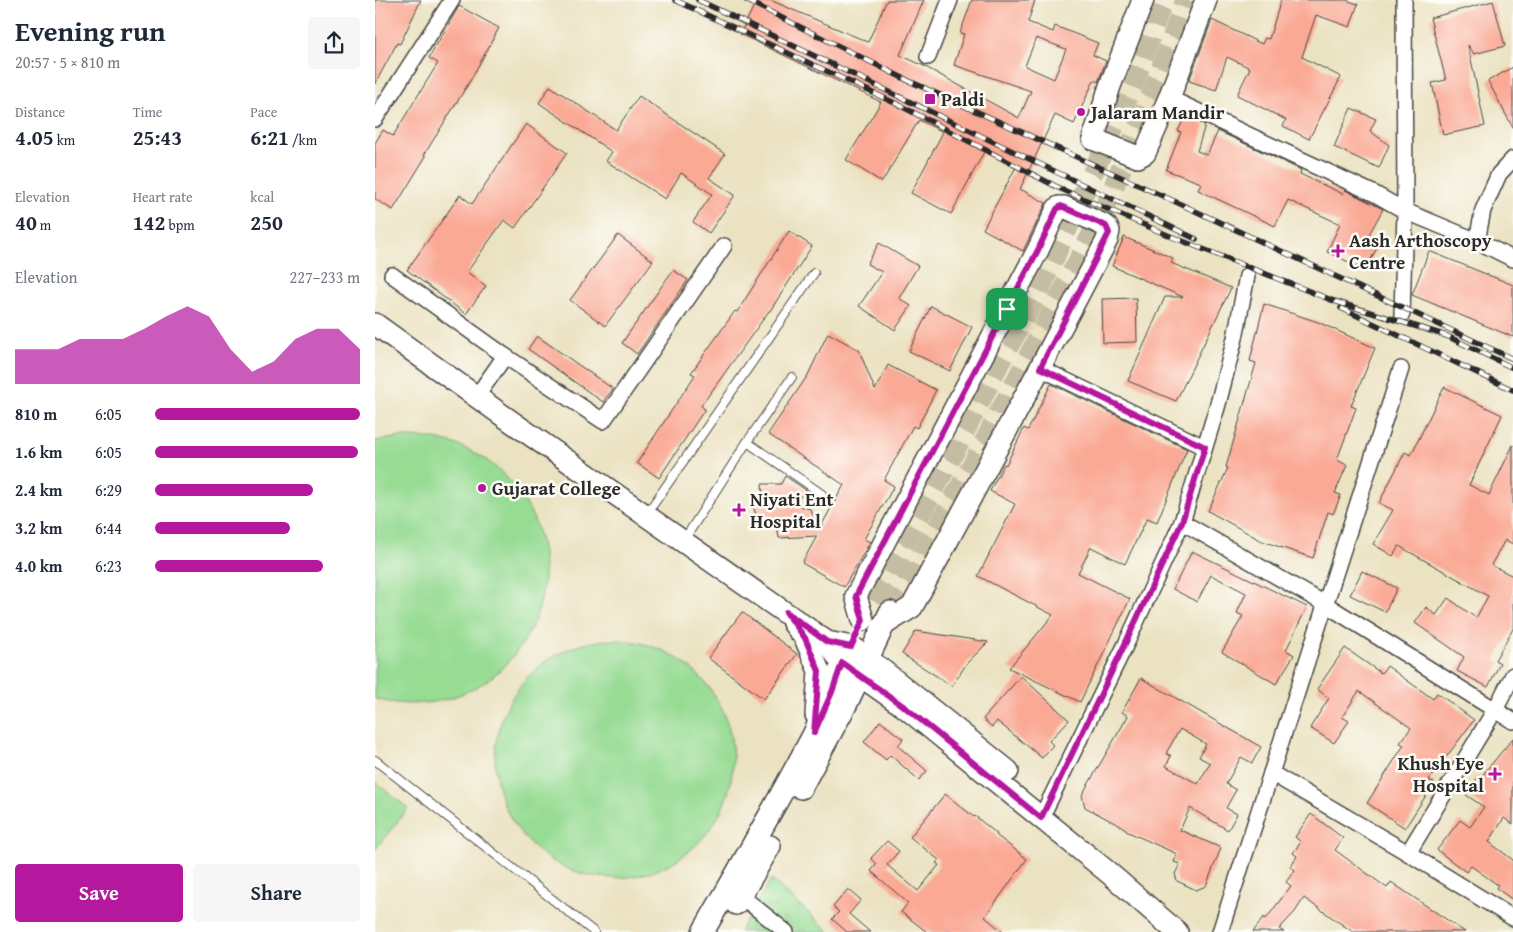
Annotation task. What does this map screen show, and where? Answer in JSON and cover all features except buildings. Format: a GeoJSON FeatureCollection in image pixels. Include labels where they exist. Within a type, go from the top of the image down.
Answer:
{"type":"FeatureCollection","features":[{"type":"Feature","properties":{"kind":"main road"},"geometry":{"type":"LineString","coordinates":[[1143,0],[1110,86],[1093,139],[1138,156],[1143,155],[1169,98],[1206,0]]}},
{"type":"Feature","properties":{"kind":"main road"},"geometry":{"type":"LineString","coordinates":[[1061,206],[1106,226],[1109,233],[1040,368],[912,607],[877,614],[856,596],[1038,250],[1057,209],[1061,206]]}},
{"type":"Feature","properties":{"kind":"main road"},"geometry":{"type":"LineString","coordinates":[[375,324],[827,642],[977,745],[1109,872],[1177,932]]}},
{"type":"Feature","properties":{"kind":"main road"},"geometry":{"type":"LineString","coordinates":[[786,612],[805,638],[819,671],[814,733]]}},
{"type":"Feature","properties":{"kind":"main road"},"geometry":{"type":"LineString","coordinates":[[703,932],[814,733],[832,692],[855,660],[877,614]]}},
{"type":"Feature","properties":{"kind":"main road"},"geometry":{"type":"LineString","coordinates":[[720,932],[847,703],[855,660]]}},
{"type":"Feature","properties":{"kind":"main road"},"geometry":{"type":"LineString","coordinates":[[1045,811],[1193,932]]}},
{"type":"Feature","properties":{"kind":"street"},"geometry":{"type":"LineString","coordinates":[[375,119],[452,0]]}},
{"type":"Feature","properties":{"kind":"street"},"geometry":{"type":"LineString","coordinates":[[928,57],[950,0]]}},
{"type":"Feature","properties":{"kind":"street"},"geometry":{"type":"LineString","coordinates":[[1403,0],[1405,210],[1403,314]]}},
{"type":"Feature","properties":{"kind":"street"},"geometry":{"type":"LineString","coordinates":[[1169,98],[1513,259]]}},
{"type":"Feature","properties":{"kind":"street"},"geometry":{"type":"LineString","coordinates":[[1477,241],[1483,210],[1499,174],[1513,159]]}},
{"type":"Feature","properties":{"kind":"street"},"geometry":{"type":"LineString","coordinates":[[392,275],[505,356],[603,421],[724,246]]}},
{"type":"Feature","properties":{"kind":"street"},"geometry":{"type":"LineString","coordinates":[[1045,811],[1182,522],[1235,338],[1247,276]]}},
{"type":"Feature","properties":{"kind":"street"},"geometry":{"type":"LineString","coordinates":[[477,396],[505,356]]}},
{"type":"Feature","properties":{"kind":"street"},"geometry":{"type":"LineString","coordinates":[[1040,368],[1205,447]]}},
{"type":"Feature","properties":{"kind":"street"},"geometry":{"type":"LineString","coordinates":[[1220,932],[1401,369]]}},
{"type":"Feature","properties":{"kind":"street"},"geometry":{"type":"LineString","coordinates":[[1182,522],[1325,604],[1513,721]]}},
{"type":"Feature","properties":{"kind":"street"},"geometry":{"type":"LineString","coordinates":[[1408,853],[1495,710],[1513,674]]}},
{"type":"Feature","properties":{"kind":"street"},"geometry":{"type":"LineString","coordinates":[[1271,773],[1408,853],[1513,918]]}},
{"type":"Feature","properties":{"kind":"street"},"geometry":{"type":"LineString","coordinates":[[741,896],[786,932]]}},
{"type":"Feature","properties":{"kind":"lane"},"geometry":{"type":"LineString","coordinates":[[646,515],[814,273]]}},
{"type":"Feature","properties":{"kind":"lane"},"geometry":{"type":"LineString","coordinates":[[683,541],[792,377]]}},
{"type":"Feature","properties":{"kind":"lane"},"geometry":{"type":"LineString","coordinates":[[747,442],[822,494]]}},
{"type":"Feature","properties":{"kind":"lane"},"geometry":{"type":"LineString","coordinates":[[375,760],[594,932]]}},
{"type":"Feature","properties":{"kind":"green space"},"geometry":{"type":"Polygon","coordinates":[[[402,437],[428,438],[454,444],[481,457],[504,475],[522,497],[535,523],[542,550],[544,579],[539,608],[527,636],[508,662],[492,677],[464,693],[420,704],[386,702],[375,699],[375,441],[402,437]]]}},
{"type":"Feature","properties":{"kind":"green space"},"geometry":{"type":"Polygon","coordinates":[[[602,640],[626,640],[649,645],[670,654],[690,667],[706,683],[719,703],[728,724],[733,747],[731,782],[724,805],[706,835],[690,851],[670,864],[649,873],[626,878],[602,878],[579,873],[558,864],[538,851],[522,835],[509,815],[500,794],[495,771],[495,747],[500,724],[509,703],[522,683],[538,667],[558,654],[579,645],[602,640]]]}},
{"type":"Feature","properties":{"kind":"green space"},"geometry":{"type":"Polygon","coordinates":[[[375,782],[408,808],[375,850],[375,782]]]}},
{"type":"Feature","properties":{"kind":"green space"},"geometry":{"type":"Polygon","coordinates":[[[771,879],[830,932],[739,932],[771,879]]]}},
{"type":"Feature","properties":{"kind":"tunnel"},"geometry":{"type":"LineString","coordinates":[[873,601],[1036,297],[1133,85],[1163,0]]}},
{"type":"Feature","properties":{"kind":"tunnel"},"geometry":{"type":"LineString","coordinates":[[890,611],[971,468],[1102,215],[1152,94],[1186,0]]}},
{"type":"Feature","properties":{"kind":"railway"},"geometry":{"type":"LineString","coordinates":[[675,0],[899,105],[1061,189],[1170,236],[1334,301],[1447,336],[1513,368]]}},
{"type":"Feature","properties":{"kind":"railway"},"geometry":{"type":"LineString","coordinates":[[698,0],[1196,239]]}},
{"type":"Feature","properties":{"kind":"railway"},"geometry":{"type":"LineString","coordinates":[[746,0],[907,80],[1176,202],[1513,359]]}},
{"type":"Feature","properties":{"kind":"railway"},"geometry":{"type":"LineString","coordinates":[[1341,308],[1513,390]]}},
{"type":"Feature","properties":{"kind":"place","name":"Paldi"},"geometry":{"type":"Point","coordinates":[930,99]}},
{"type":"Feature","properties":{"kind":"place","name":"Jalaram Mandir"},"geometry":{"type":"Point","coordinates":[1081,112]}},
{"type":"Feature","properties":{"kind":"place","name":"Aash Arthoscopy Centre"},"geometry":{"type":"Point","coordinates":[1338,251]}},
{"type":"Feature","properties":{"kind":"place","name":"Gujarat College"},"geometry":{"type":"Point","coordinates":[482,488]}},
{"type":"Feature","properties":{"kind":"place","name":"Niyati Ent Hospital"},"geometry":{"type":"Point","coordinates":[739,510]}},
{"type":"Feature","properties":{"kind":"place","name":"Khush Eye Hospital"},"geometry":{"type":"Point","coordinates":[1495,774]}},
{"type":"Feature","properties":{"kind":"route"},"geometry":{"type":"LineString","coordinates":[[1064,206],[1106,226],[1109,231],[1107,240],[1040,368],[1205,447],[1182,522],[1041,818],[906,708],[842,663],[814,733],[819,671],[805,638],[786,612],[827,642],[851,647],[863,620],[856,596],[1007,309],[1059,207],[1064,206]]}}]}
